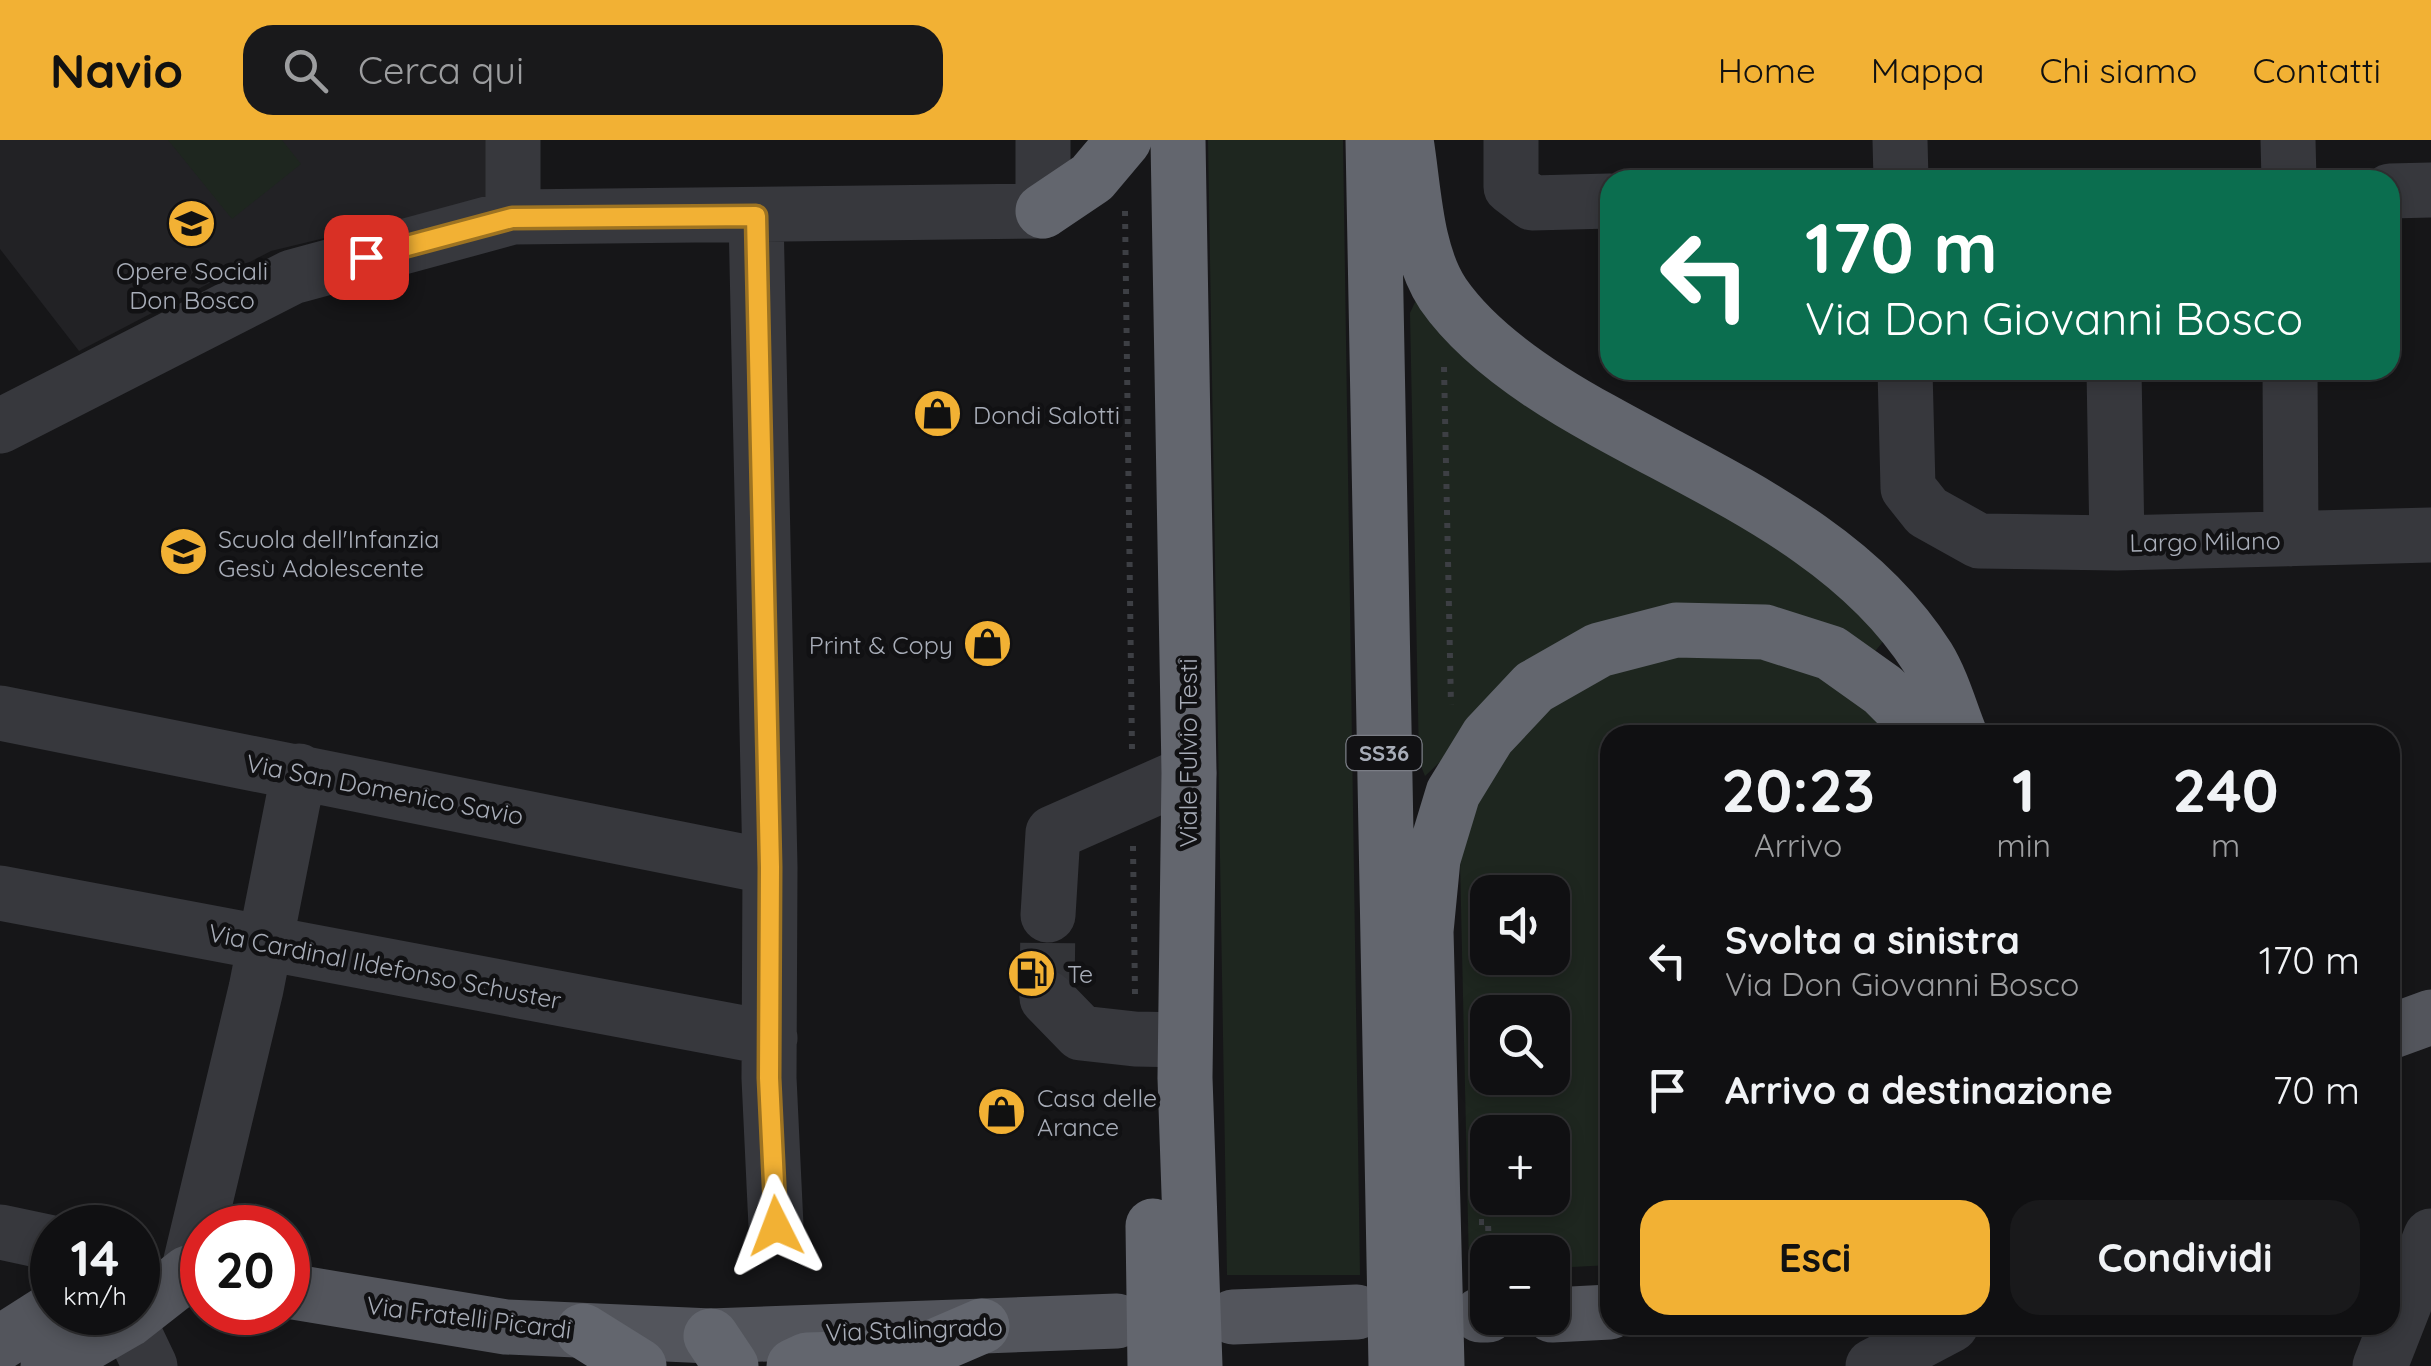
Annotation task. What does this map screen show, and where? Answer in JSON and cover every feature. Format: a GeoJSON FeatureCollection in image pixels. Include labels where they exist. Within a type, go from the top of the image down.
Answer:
{"type":"FeatureCollection","features":[{"type":"Feature","properties":{"kind":"highway"},"geometry":{"type":"LineString","coordinates":[[1042,211],[1092,178],[1124,140]]}},
{"type":"Feature","properties":{"kind":"highway","name":"Viale Fulvio Testi"},"geometry":{"type":"LineString","coordinates":[[1178,140],[1189,773],[1185,1059],[1195,1366]]}},
{"type":"Feature","properties":{"kind":"highway","name":"SS36"},"geometry":{"type":"LineString","coordinates":[[1373,140],[1396,1366]]}},
{"type":"Feature","properties":{"kind":"highway"},"geometry":{"type":"LineString","coordinates":[[1406,140],[1425,250],[1442,293],[1486,339],[1545,389],[1774,515],[1836,557],[1892,609],[1930,661],[1956,725]]}},
{"type":"Feature","properties":{"kind":"highway"},"geometry":{"type":"LineString","coordinates":[[1437,1366],[1426,931],[1433,859],[1454,792],[1488,736],[1534,686],[1598,650],[1676,630],[1765,632],[1831,653],[1883,690],[1918,725]]}},
{"type":"Feature","properties":{"kind":"highway"},"geometry":{"type":"LineString","coordinates":[[1155,1366],[1152,1173],[1185,1059]]}},
{"type":"Feature","properties":{"kind":"highway"},"geometry":{"type":"LineString","coordinates":[[794,1366],[807,1360],[910,1357],[982,1326]]}},
{"type":"Feature","properties":{"kind":"highway"},"geometry":{"type":"LineString","coordinates":[[583,1332],[639,1366]]}},
{"type":"Feature","properties":{"kind":"main road"},"geometry":{"type":"LineString","coordinates":[[2400,1028],[2431,1017]]}},
{"type":"Feature","properties":{"kind":"main road"},"geometry":{"type":"LineString","coordinates":[[48,1366],[139,1343],[176,1271]]}},
{"type":"Feature","properties":{"kind":"main road","name":"Via Fratelli Picardi"},"geometry":{"type":"LineString","coordinates":[[310,1295],[506,1327],[583,1332],[714,1356]]}},
{"type":"Feature","properties":{"kind":"main road"},"geometry":{"type":"LineString","coordinates":[[1234,1317],[1357,1312]]}},
{"type":"Feature","properties":{"kind":"main road"},"geometry":{"type":"LineString","coordinates":[[1570,1314],[1600,1313]]}},
{"type":"Feature","properties":{"kind":"main road","name":"Via Stalingrado"},"geometry":{"type":"LineString","coordinates":[[714,1356],[982,1326],[1117,1321]]}},
{"type":"Feature","properties":{"kind":"main road"},"geometry":{"type":"LineString","coordinates":[[0,1343],[30,1324]]}},
{"type":"Feature","properties":{"kind":"street"},"geometry":{"type":"LineString","coordinates":[[512,218],[513,140]]}},
{"type":"Feature","properties":{"kind":"street"},"geometry":{"type":"LineString","coordinates":[[0,426],[292,277],[512,218],[1042,211],[1043,140]]}},
{"type":"Feature","properties":{"kind":"street"},"geometry":{"type":"LineString","coordinates":[[1510,140],[1511,186],[1532,203],[1600,201]]}},
{"type":"Feature","properties":{"kind":"street"},"geometry":{"type":"LineString","coordinates":[[1900,140],[1901,170]]}},
{"type":"Feature","properties":{"kind":"street"},"geometry":{"type":"LineString","coordinates":[[2288,140],[2289,170]]}},
{"type":"Feature","properties":{"kind":"street"},"geometry":{"type":"LineString","coordinates":[[2400,191],[2431,190]]}},
{"type":"Feature","properties":{"kind":"street"},"geometry":{"type":"LineString","coordinates":[[756,216],[776,1226]]}},
{"type":"Feature","properties":{"kind":"street","name":"Largo Milano"},"geometry":{"type":"LineString","coordinates":[[1905,380],[1908,488],[1927,512],[1980,541],[2431,535]]}},
{"type":"Feature","properties":{"kind":"street"},"geometry":{"type":"LineString","coordinates":[[2114,380],[2118,542]]}},
{"type":"Feature","properties":{"kind":"street"},"geometry":{"type":"LineString","coordinates":[[2290,380],[2291,539]]}},
{"type":"Feature","properties":{"kind":"street","name":"Via San Domenico Savio"},"geometry":{"type":"LineString","coordinates":[[0,712],[770,867]]}},
{"type":"Feature","properties":{"kind":"street"},"geometry":{"type":"LineString","coordinates":[[176,1271],[264,945],[299,771]]}},
{"type":"Feature","properties":{"kind":"street"},"geometry":{"type":"LineString","coordinates":[[1048,914],[1053,833],[1189,773]]}},
{"type":"Feature","properties":{"kind":"street","name":"Via Cardinal Ildefonso Schuster"},"geometry":{"type":"LineString","coordinates":[[0,893],[770,1038]]}},
{"type":"Feature","properties":{"kind":"street"},"geometry":{"type":"LineString","coordinates":[[1047,998],[1081,1033],[1136,1039],[1185,1059]]}},
{"type":"Feature","properties":{"kind":"street"},"geometry":{"type":"LineString","coordinates":[[0,1232],[30,1239]]}},
{"type":"Feature","properties":{"kind":"street"},"geometry":{"type":"LineString","coordinates":[[2400,1315],[2431,1236]]}},
{"type":"Feature","properties":{"kind":"street"},"geometry":{"type":"LineString","coordinates":[[1873,1366],[1932,1335]]}},
{"type":"Feature","properties":{"kind":"street"},"geometry":{"type":"LineString","coordinates":[[2380,1366],[2392,1335]]}},
{"type":"Feature","properties":{"kind":"path"},"geometry":{"type":"LineString","coordinates":[[1488,1222],[1488,1235]]}},
{"type":"Feature","properties":{"kind":"shaded area","name":"Opere Sociali Don Bosco"},"geometry":{"type":"Polygon","coordinates":[[[0,140],[487,140],[486,199],[271,251],[79,351],[0,249],[0,140]]]}},
{"type":"Feature","properties":{"kind":"shaded area"},"geometry":{"type":"Polygon","coordinates":[[[168,140],[282,140],[301,164],[232,219],[168,140]]]}},
{"type":"Feature","properties":{"kind":"shaded area"},"geometry":{"type":"Polygon","coordinates":[[[1208,140],[1343,140],[1360,1275],[1227,1275],[1208,140]]]}},
{"type":"Feature","properties":{"kind":"shaded area"},"geometry":{"type":"Polygon","coordinates":[[[1416,300],[1794,551],[1886,638],[1872,655],[1729,608],[1442,760],[1425,776],[1419,761],[1410,313],[1416,300]]]}},
{"type":"Feature","properties":{"kind":"shaded area"},"geometry":{"type":"Polygon","coordinates":[[[1655,653],[1774,657],[1838,683],[1892,725],[1600,725],[1600,1266],[1570,1267],[1570,1235],[1470,1235],[1469,1267],[1459,815],[1521,719],[1655,653]]]}},
{"type":"Feature","properties":{"kind":"tunnel"},"geometry":{"type":"LineString","coordinates":[[1047,998],[1048,915]]}},
{"type":"Feature","properties":{"kind":"place","name":"Opere Sociali Don Bosco"},"geometry":{"type":"Point","coordinates":[192,224]}},
{"type":"Feature","properties":{"kind":"place","name":"Dondi Salotti"},"geometry":{"type":"Point","coordinates":[938,414]}},
{"type":"Feature","properties":{"kind":"place","name":"Scuola dell'Infanzia Gesù Adolescente"},"geometry":{"type":"Point","coordinates":[183,552]}},
{"type":"Feature","properties":{"kind":"place","name":"Print & Copy"},"geometry":{"type":"Point","coordinates":[988,644]}},
{"type":"Feature","properties":{"kind":"place","name":"Te"},"geometry":{"type":"Point","coordinates":[1032,973]}},
{"type":"Feature","properties":{"kind":"place","name":"Casa delle Arance"},"geometry":{"type":"Point","coordinates":[1002,1111]}},
{"type":"Feature","properties":{"kind":"route"},"geometry":{"type":"LineString","coordinates":[[366,257],[512,218],[756,216],[770,867],[769,1078],[776,1226]]}}]}
